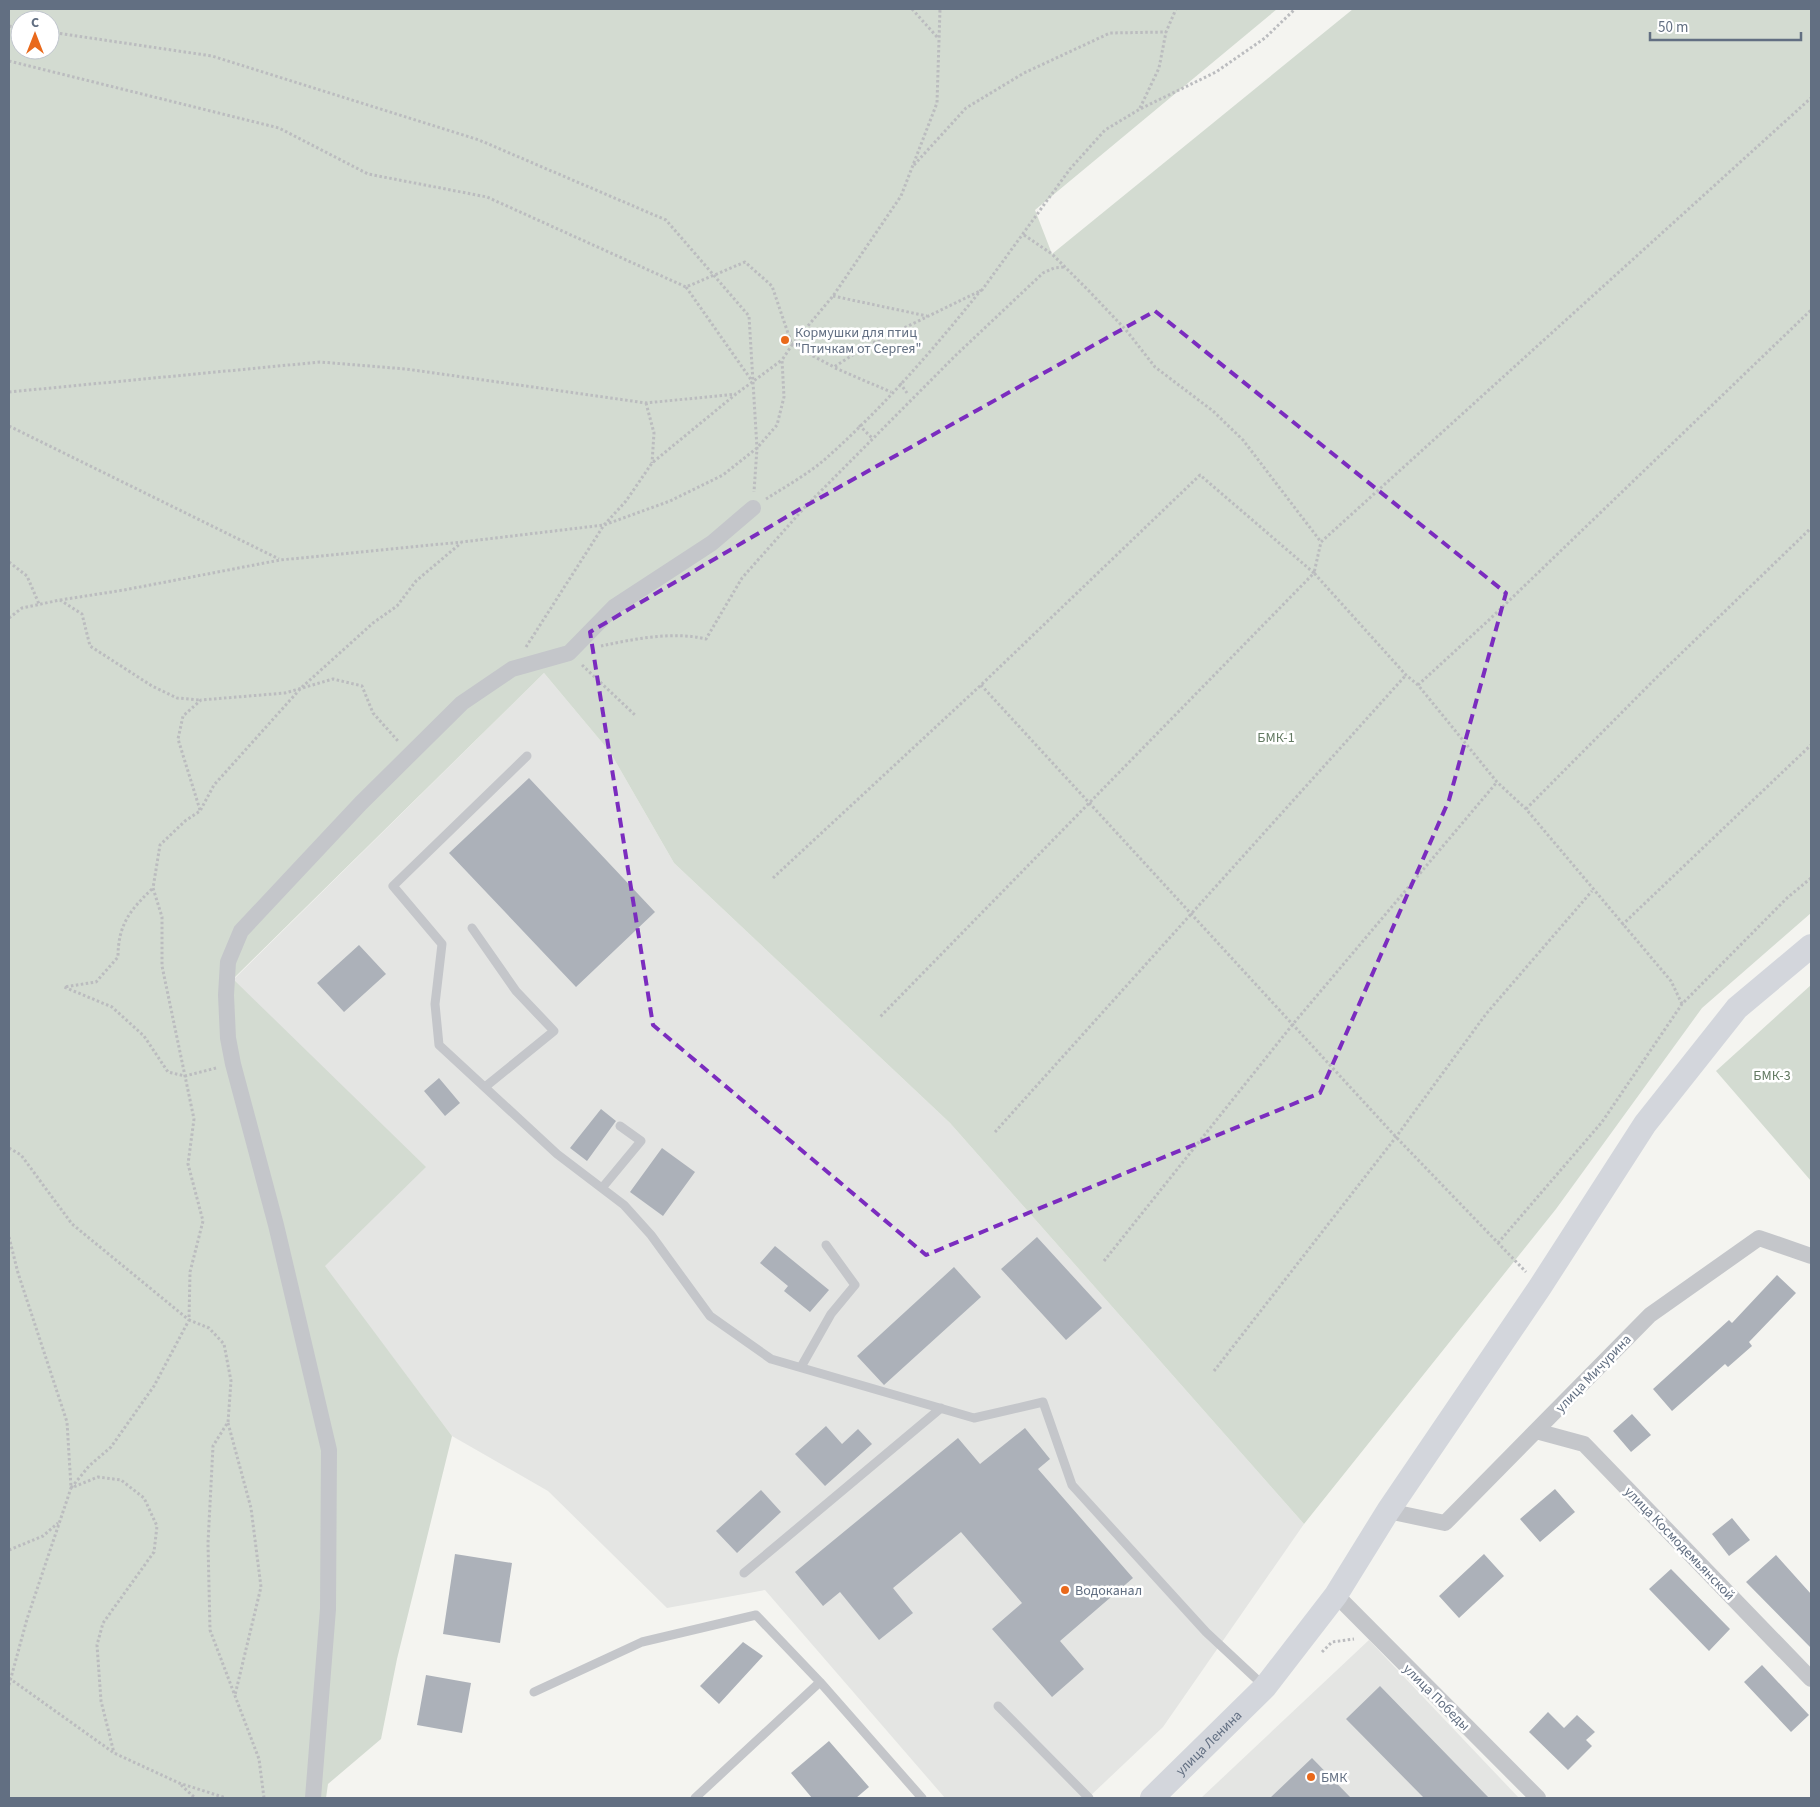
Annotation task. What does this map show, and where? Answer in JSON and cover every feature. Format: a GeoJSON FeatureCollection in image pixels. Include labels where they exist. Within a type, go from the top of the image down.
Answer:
{"type":"FeatureCollection","features":[{"type":"Feature","properties":{"kind":"main road","name":"улица Ленина"},"geometry":{"type":"LineString","coordinates":[[1152,1798],[1265,1687],[1336,1595],[1388,1511],[1540,1287],[1645,1124],[1737,1008],[1811,946]]}},
{"type":"Feature","properties":{"kind":"street"},"geometry":{"type":"LineString","coordinates":[[313,1798],[328,1609],[329,1450],[276,1225],[233,1064],[228,1038],[226,995],[228,962],[241,931],[361,803],[462,703],[512,668],[568,653],[614,607],[712,543],[753,508]]}},
{"type":"Feature","properties":{"kind":"street","name":"улица Мичурина"},"geometry":{"type":"LineString","coordinates":[[1388,1511],[1445,1524],[1650,1315],[1759,1238],[1811,1256]]}},
{"type":"Feature","properties":{"kind":"street","name":"улица Космодемьянской"},"geometry":{"type":"LineString","coordinates":[[1536,1431],[1584,1444],[1811,1679]]}},
{"type":"Feature","properties":{"kind":"street","name":"улица Победы"},"geometry":{"type":"LineString","coordinates":[[1336,1595],[1538,1798]]}},
{"type":"Feature","properties":{"kind":"lane"},"geometry":{"type":"LineString","coordinates":[[527,756],[392,886],[442,944],[435,1004],[438,1045],[557,1154],[624,1205],[651,1235],[710,1316],[771,1359],[974,1418],[1043,1402],[1072,1485],[1206,1632],[1265,1687]]}},
{"type":"Feature","properties":{"kind":"lane"},"geometry":{"type":"LineString","coordinates":[[472,928],[516,991],[554,1031],[485,1087]]}},
{"type":"Feature","properties":{"kind":"lane"},"geometry":{"type":"LineString","coordinates":[[602,1188],[641,1140],[620,1126]]}},
{"type":"Feature","properties":{"kind":"lane"},"geometry":{"type":"LineString","coordinates":[[800,1367],[831,1314],[855,1286],[826,1245]]}},
{"type":"Feature","properties":{"kind":"lane"},"geometry":{"type":"LineString","coordinates":[[744,1572],[941,1408]]}},
{"type":"Feature","properties":{"kind":"lane"},"geometry":{"type":"LineString","coordinates":[[534,1692],[642,1642],[756,1615],[820,1682],[922,1798]]}},
{"type":"Feature","properties":{"kind":"lane"},"geometry":{"type":"LineString","coordinates":[[695,1798],[820,1682]]}},
{"type":"Feature","properties":{"kind":"lane"},"geometry":{"type":"LineString","coordinates":[[998,1706],[1089,1798]]}},
{"type":"Feature","properties":{"kind":"path"},"geometry":{"type":"LineString","coordinates":[[912,9],[939,38]]}},
{"type":"Feature","properties":{"kind":"path"},"geometry":{"type":"LineString","coordinates":[[512,668],[604,525],[626,501],[652,463],[736,394],[782,360],[833,296],[901,196],[937,103],[940,9]]}},
{"type":"Feature","properties":{"kind":"path"},"geometry":{"type":"LineString","coordinates":[[1140,109],[1159,68],[1166,32],[1176,9]]}},
{"type":"Feature","properties":{"kind":"path"},"geometry":{"type":"LineString","coordinates":[[753,508],[821,462],[859,426],[942,339],[982,290],[1070,169],[1105,130],[1140,109],[1216,72],[1265,38],[1295,9]]}},
{"type":"Feature","properties":{"kind":"path"},"geometry":{"type":"LineString","coordinates":[[912,167],[966,108],[1024,73],[1110,34],[1166,32]]}},
{"type":"Feature","properties":{"kind":"path"},"geometry":{"type":"LineString","coordinates":[[60,33],[212,56],[479,140],[666,220],[749,316],[757,448],[753,508]]}},
{"type":"Feature","properties":{"kind":"path"},"geometry":{"type":"LineString","coordinates":[[9,61],[279,128],[368,174],[487,196],[686,287],[753,382]]}},
{"type":"Feature","properties":{"kind":"path"},"geometry":{"type":"LineString","coordinates":[[879,1018],[1314,573],[1322,542],[1811,98]]}},
{"type":"Feature","properties":{"kind":"path"},"geometry":{"type":"LineString","coordinates":[[1024,234],[1052,254],[1065,267],[1126,330],[1155,367],[1213,411],[1243,440],[1322,542]]}},
{"type":"Feature","properties":{"kind":"path"},"geometry":{"type":"LineString","coordinates":[[686,287],[745,262],[772,286],[792,346],[891,392]]}},
{"type":"Feature","properties":{"kind":"path"},"geometry":{"type":"LineString","coordinates":[[568,653],[624,641],[691,635],[706,639],[742,578],[805,507],[956,356],[1043,273],[1054,268],[1065,267]]}},
{"type":"Feature","properties":{"kind":"path"},"geometry":{"type":"LineString","coordinates":[[834,367],[865,347],[982,290]]}},
{"type":"Feature","properties":{"kind":"path"},"geometry":{"type":"LineString","coordinates":[[833,296],[927,316]]}},
{"type":"Feature","properties":{"kind":"path"},"geometry":{"type":"LineString","coordinates":[[1418,685],[1490,619],[1811,310]]}},
{"type":"Feature","properties":{"kind":"path"},"geometry":{"type":"LineString","coordinates":[[9,618],[22,608],[39,604],[280,560],[462,542],[604,525],[670,501],[724,475],[757,448],[777,425],[784,397],[782,360]]}},
{"type":"Feature","properties":{"kind":"path"},"geometry":{"type":"LineString","coordinates":[[9,392],[320,362],[406,369],[646,403],[736,394]]}},
{"type":"Feature","properties":{"kind":"path"},"geometry":{"type":"LineString","coordinates":[[900,383],[907,393]]}},
{"type":"Feature","properties":{"kind":"path"},"geometry":{"type":"LineString","coordinates":[[646,403],[654,433],[652,463]]}},
{"type":"Feature","properties":{"kind":"path"},"geometry":{"type":"LineString","coordinates":[[9,426],[280,560]]}},
{"type":"Feature","properties":{"kind":"path"},"geometry":{"type":"LineString","coordinates":[[859,426],[873,439]]}},
{"type":"Feature","properties":{"kind":"path"},"geometry":{"type":"LineString","coordinates":[[773,878],[981,685],[1200,475],[1314,573],[1406,675],[1418,685],[1497,782],[1526,809],[1592,891],[1671,981],[1682,1004]]}},
{"type":"Feature","properties":{"kind":"path"},"geometry":{"type":"LineString","coordinates":[[1526,809],[1662,672],[1811,528]]}},
{"type":"Feature","properties":{"kind":"path"},"geometry":{"type":"LineString","coordinates":[[9,1685],[27,1619],[71,1488],[89,1466],[111,1447],[154,1386],[189,1320],[190,1272],[203,1221],[188,1164],[194,1119],[162,966],[162,917],[153,888],[160,845],[185,821],[200,811],[214,784],[301,688],[373,623],[397,606],[416,581],[462,542]]}},
{"type":"Feature","properties":{"kind":"path"},"geometry":{"type":"LineString","coordinates":[[9,562],[13,563],[27,576],[39,604]]}},
{"type":"Feature","properties":{"kind":"path"},"geometry":{"type":"LineString","coordinates":[[60,600],[82,614],[90,646],[152,686],[177,698],[201,700],[285,693],[333,679],[362,686],[373,713],[411,754]]}},
{"type":"Feature","properties":{"kind":"path"},"geometry":{"type":"LineString","coordinates":[[568,653],[635,715]]}},
{"type":"Feature","properties":{"kind":"path"},"geometry":{"type":"LineString","coordinates":[[995,1132],[1406,675]]}},
{"type":"Feature","properties":{"kind":"path"},"geometry":{"type":"LineString","coordinates":[[981,685],[1090,801],[1396,1137],[1540,1287]]}},
{"type":"Feature","properties":{"kind":"path"},"geometry":{"type":"LineString","coordinates":[[200,811],[178,739],[182,716],[201,700]]}},
{"type":"Feature","properties":{"kind":"path"},"geometry":{"type":"LineString","coordinates":[[1622,925],[1811,746]]}},
{"type":"Feature","properties":{"kind":"path"},"geometry":{"type":"LineString","coordinates":[[1104,1261],[1294,1024],[1497,782]]}},
{"type":"Feature","properties":{"kind":"path"},"geometry":{"type":"LineString","coordinates":[[1498,1243],[1602,1122],[1682,1004],[1787,898],[1811,878]]}},
{"type":"Feature","properties":{"kind":"path"},"geometry":{"type":"LineString","coordinates":[[153,888],[131,909],[118,939],[118,957],[96,982],[64,987],[112,1007],[144,1036],[168,1072],[185,1076],[233,1064]]}},
{"type":"Feature","properties":{"kind":"path"},"geometry":{"type":"LineString","coordinates":[[1214,1371],[1396,1137],[1486,1014],[1592,891]]}},
{"type":"Feature","properties":{"kind":"path"},"geometry":{"type":"LineString","coordinates":[[9,1148],[21,1155],[72,1224],[189,1320],[210,1328],[224,1344],[231,1381],[228,1422],[251,1508],[261,1587],[235,1695]]}},
{"type":"Feature","properties":{"kind":"path"},"geometry":{"type":"LineString","coordinates":[[9,1237],[18,1273],[67,1422],[71,1488]]}},
{"type":"Feature","properties":{"kind":"path"},"geometry":{"type":"LineString","coordinates":[[228,1422],[213,1446],[208,1543],[210,1630],[259,1760],[264,1798]]}},
{"type":"Feature","properties":{"kind":"path"},"geometry":{"type":"LineString","coordinates":[[71,1488],[98,1477],[121,1480],[144,1498],[157,1526],[154,1552],[104,1623],[97,1645],[101,1701],[114,1753]]}},
{"type":"Feature","properties":{"kind":"path"},"geometry":{"type":"LineString","coordinates":[[9,1550],[43,1536],[58,1524]]}},
{"type":"Feature","properties":{"kind":"path"},"geometry":{"type":"LineString","coordinates":[[10,1679],[114,1753],[178,1783],[226,1798]]}},
{"type":"Feature","properties":{"kind":"path"},"geometry":{"type":"LineString","coordinates":[[178,1783],[196,1798]]}},
{"type":"Feature","properties":{"kind":"highlighted area"},"geometry":{"type":"Polygon","coordinates":[[[1155,311],[1506,593],[1449,800],[1320,1093],[926,1255],[653,1025],[590,632],[800,509],[1155,311]]]}},
{"type":"Feature","properties":{"kind":"shaded area"},"geometry":{"type":"Polygon","coordinates":[[[544,673],[610,752],[674,863],[950,1123],[1304,1524],[1163,1727],[1088,1798],[945,1798],[765,1590],[667,1608],[548,1491],[452,1436],[324,1266],[233,980],[544,673]]]}},
{"type":"Feature","properties":{"kind":"shaded area"},"geometry":{"type":"Polygon","coordinates":[[[1369,1640],[1519,1798],[1201,1798],[1369,1640]]]}},
{"type":"Feature","properties":{"kind":"green space","name":"БМК-1"},"geometry":{"type":"Polygon","coordinates":[[[9,9],[1277,9],[1035,210],[1052,254],[1353,9],[1811,9],[1811,913],[1702,1008],[1556,1209],[1304,1524],[950,1123],[674,863],[610,752],[544,673],[233,979],[426,1167],[325,1266],[452,1436],[397,1659],[381,1739],[328,1784],[326,1798],[9,1798],[9,9]]]}},
{"type":"Feature","properties":{"kind":"green space","name":"БМК-3"},"geometry":{"type":"Polygon","coordinates":[[[1811,985],[1811,1181],[1716,1071],[1811,985]]]}},
{"type":"Feature","properties":{"kind":"building"},"geometry":{"type":"Polygon","coordinates":[[[529,778],[655,912],[576,987],[449,853],[529,778]]]}},
{"type":"Feature","properties":{"kind":"building"},"geometry":{"type":"Polygon","coordinates":[[[359,945],[386,974],[344,1012],[317,983],[359,945]]]}},
{"type":"Feature","properties":{"kind":"building"},"geometry":{"type":"Polygon","coordinates":[[[439,1078],[460,1103],[445,1116],[424,1091],[439,1078]]]}},
{"type":"Feature","properties":{"kind":"building"},"geometry":{"type":"Polygon","coordinates":[[[601,1109],[616,1121],[587,1161],[570,1148],[601,1109]]]}},
{"type":"Feature","properties":{"kind":"building"},"geometry":{"type":"Polygon","coordinates":[[[662,1148],[695,1172],[663,1216],[630,1192],[662,1148]]]}},
{"type":"Feature","properties":{"kind":"building"},"geometry":{"type":"Polygon","coordinates":[[[1037,1237],[1102,1308],[1066,1340],[1001,1269],[1037,1237]]]}},
{"type":"Feature","properties":{"kind":"building"},"geometry":{"type":"Polygon","coordinates":[[[775,1246],[829,1290],[810,1312],[784,1291],[788,1286],[760,1263],[775,1246]]]}},
{"type":"Feature","properties":{"kind":"building"},"geometry":{"type":"Polygon","coordinates":[[[954,1267],[981,1297],[884,1385],[857,1356],[954,1267]]]}},
{"type":"Feature","properties":{"kind":"building"},"geometry":{"type":"Polygon","coordinates":[[[1777,1275],[1796,1293],[1749,1342],[1752,1346],[1728,1367],[1725,1364],[1672,1411],[1653,1389],[1729,1320],[1732,1323],[1777,1275]]]}},
{"type":"Feature","properties":{"kind":"building"},"geometry":{"type":"Polygon","coordinates":[[[1632,1414],[1651,1435],[1631,1452],[1613,1431],[1632,1414]]]}},
{"type":"Feature","properties":{"kind":"building"},"geometry":{"type":"Polygon","coordinates":[[[826,1426],[842,1444],[858,1429],[872,1444],[825,1486],[795,1454],[826,1426]]]}},
{"type":"Feature","properties":{"kind":"building"},"geometry":{"type":"Polygon","coordinates":[[[1025,1428],[1050,1459],[1038,1469],[1133,1578],[1060,1641],[1084,1669],[1052,1697],[992,1629],[1022,1603],[961,1532],[893,1588],[913,1613],[879,1640],[840,1592],[823,1606],[795,1572],[958,1438],[980,1464],[1025,1428]]]}},
{"type":"Feature","properties":{"kind":"building"},"geometry":{"type":"Polygon","coordinates":[[[1555,1489],[1575,1512],[1540,1542],[1520,1519],[1555,1489]]]}},
{"type":"Feature","properties":{"kind":"building"},"geometry":{"type":"Polygon","coordinates":[[[761,1490],[781,1512],[737,1553],[716,1531],[761,1490]]]}},
{"type":"Feature","properties":{"kind":"building"},"geometry":{"type":"Polygon","coordinates":[[[1732,1518],[1750,1540],[1729,1556],[1712,1534],[1732,1518]]]}},
{"type":"Feature","properties":{"kind":"building"},"geometry":{"type":"Polygon","coordinates":[[[455,1554],[512,1563],[500,1643],[443,1634],[455,1554]]]}},
{"type":"Feature","properties":{"kind":"building"},"geometry":{"type":"Polygon","coordinates":[[[1484,1554],[1504,1576],[1459,1618],[1439,1596],[1484,1554]]]}},
{"type":"Feature","properties":{"kind":"building"},"geometry":{"type":"Polygon","coordinates":[[[1776,1555],[1811,1594],[1811,1648],[1746,1582],[1776,1555]]]}},
{"type":"Feature","properties":{"kind":"building"},"geometry":{"type":"Polygon","coordinates":[[[1671,1569],[1730,1629],[1709,1651],[1649,1589],[1671,1569]]]}},
{"type":"Feature","properties":{"kind":"building"},"geometry":{"type":"Polygon","coordinates":[[[743,1642],[763,1656],[719,1704],[700,1686],[743,1642]]]}},
{"type":"Feature","properties":{"kind":"building"},"geometry":{"type":"Polygon","coordinates":[[[1762,1665],[1809,1715],[1791,1732],[1744,1682],[1762,1665]]]}},
{"type":"Feature","properties":{"kind":"building"},"geometry":{"type":"Polygon","coordinates":[[[426,1675],[471,1683],[462,1733],[417,1725],[426,1675]]]}},
{"type":"Feature","properties":{"kind":"building"},"geometry":{"type":"Polygon","coordinates":[[[1380,1686],[1489,1798],[1424,1798],[1346,1719],[1380,1686]]]}},
{"type":"Feature","properties":{"kind":"building"},"geometry":{"type":"Polygon","coordinates":[[[1548,1712],[1564,1728],[1577,1715],[1595,1732],[1586,1740],[1592,1746],[1568,1770],[1529,1732],[1548,1712]]]}},
{"type":"Feature","properties":{"kind":"building"},"geometry":{"type":"Polygon","coordinates":[[[829,1741],[869,1787],[856,1798],[812,1798],[791,1773],[829,1741]]]}},
{"type":"Feature","properties":{"kind":"building","name":"БМК"},"geometry":{"type":"Polygon","coordinates":[[[1312,1758],[1351,1798],[1270,1798],[1312,1758]]]}},
{"type":"Feature","properties":{"kind":"place","name":"Кормушки для птиц \"Птичкам от Сергея\""},"geometry":{"type":"Point","coordinates":[785,340]}},
{"type":"Feature","properties":{"kind":"place","name":"Водоканал"},"geometry":{"type":"Point","coordinates":[1065,1590]}},
{"type":"Feature","properties":{"kind":"place","name":"БМК"},"geometry":{"type":"Point","coordinates":[1311,1777]}}]}
